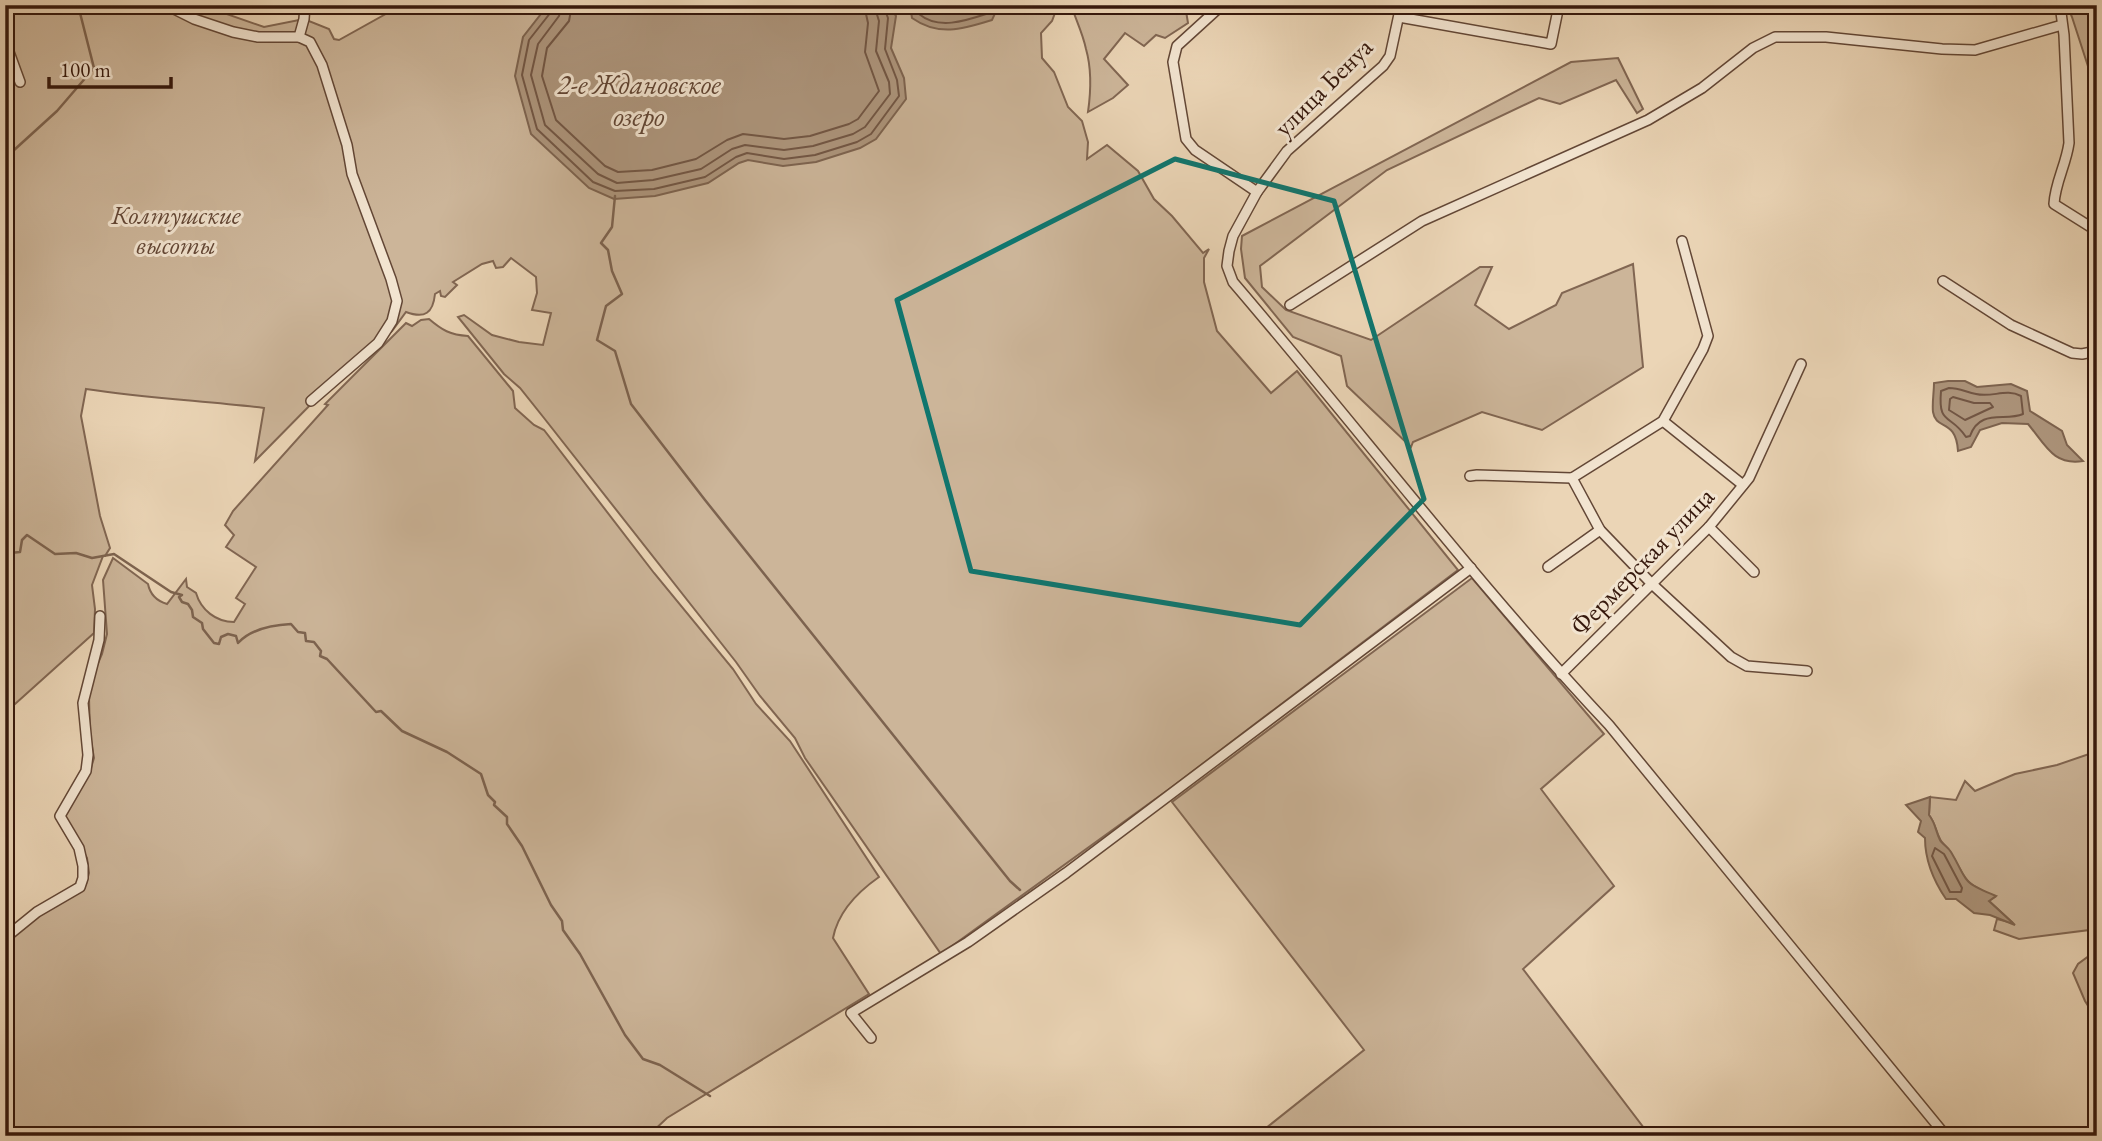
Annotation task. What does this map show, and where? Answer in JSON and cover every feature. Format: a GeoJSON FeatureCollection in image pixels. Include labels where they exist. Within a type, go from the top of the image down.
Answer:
{"type":"FeatureCollection","features":[{"type":"Feature","properties":{"kind":"street"},"geometry":{"type":"LineString","coordinates":[[166,5],[194,19],[233,32],[258,37],[299,37],[310,42],[322,65],[347,145],[352,174],[397,301],[392,321],[378,342],[311,401]]}},
{"type":"Feature","properties":{"kind":"street"},"geometry":{"type":"LineString","coordinates":[[299,37],[305,5]]}},
{"type":"Feature","properties":{"kind":"street"},"geometry":{"type":"LineString","coordinates":[[1222,5],[1177,46],[1173,62],[1186,139],[1195,150],[1257,192]]}},
{"type":"Feature","properties":{"kind":"street","name":"улица Бенуа"},"geometry":{"type":"LineString","coordinates":[[1401,5],[1390,56],[1383,66],[1287,151],[1257,192],[1233,236],[1227,266],[1233,282],[1471,568],[1561,674],[1609,725],[1946,1136]]}},
{"type":"Feature","properties":{"kind":"street"},"geometry":{"type":"LineString","coordinates":[[1399,17],[1551,44],[1559,5]]}},
{"type":"Feature","properties":{"kind":"street"},"geometry":{"type":"LineString","coordinates":[[2060,5],[2069,143],[2067,158],[2055,189],[2054,204],[2097,232]]}},
{"type":"Feature","properties":{"kind":"street"},"geometry":{"type":"LineString","coordinates":[[1290,305],[1422,221],[1648,120],[1702,88],[1753,48],[1775,37],[1826,37],[1975,50],[2062,25]]}},
{"type":"Feature","properties":{"kind":"street"},"geometry":{"type":"LineString","coordinates":[[5,41],[20,82]]}},
{"type":"Feature","properties":{"kind":"street"},"geometry":{"type":"LineString","coordinates":[[1470,476],[1572,478],[1663,421],[1708,336],[1682,241]]}},
{"type":"Feature","properties":{"kind":"street"},"geometry":{"type":"LineString","coordinates":[[1944,281],[2011,325],[2081,354],[2097,351]]}},
{"type":"Feature","properties":{"kind":"street","name":"Фермерская улица"},"geometry":{"type":"LineString","coordinates":[[1561,674],[1709,527],[1749,478],[1801,364]]}},
{"type":"Feature","properties":{"kind":"street"},"geometry":{"type":"LineString","coordinates":[[1663,421],[1742,485]]}},
{"type":"Feature","properties":{"kind":"street"},"geometry":{"type":"LineString","coordinates":[[1572,478],[1600,530],[1652,584],[1738,662],[1746,666],[1807,671]]}},
{"type":"Feature","properties":{"kind":"street"},"geometry":{"type":"LineString","coordinates":[[1709,527],[1754,572]]}},
{"type":"Feature","properties":{"kind":"street"},"geometry":{"type":"LineString","coordinates":[[1548,567],[1600,530]]}},
{"type":"Feature","properties":{"kind":"street"},"geometry":{"type":"LineString","coordinates":[[871,1038],[851,1013],[968,942],[1066,873],[1471,568]]}},
{"type":"Feature","properties":{"kind":"street"},"geometry":{"type":"LineString","coordinates":[[5,938],[37,912],[80,887],[83,878],[79,848],[60,816],[86,771],[88,755],[83,703],[99,640],[100,616]]}},
{"type":"Feature","properties":{"kind":"highlighted area"},"geometry":{"type":"Polygon","coordinates":[[[1175,159],[1334,201],[1424,499],[1300,625],[971,571],[897,300],[1175,159]]]}},
{"type":"Feature","properties":{"kind":"green space","name":"Колтушские высоты"},"geometry":{"type":"Polygon","coordinates":[[[5,5],[201,5],[264,27],[304,19],[329,29],[334,39],[339,40],[402,5],[1058,5],[1052,21],[1041,33],[1042,58],[1054,72],[1068,107],[1082,121],[1088,142],[1087,159],[1107,145],[1138,171],[1154,199],[1203,253],[1209,249],[1204,258],[1204,282],[1217,331],[1271,393],[1297,371],[1458,570],[1172,787],[941,954],[805,758],[795,738],[520,388],[504,374],[458,317],[464,315],[492,335],[543,345],[551,313],[532,310],[537,293],[536,277],[511,258],[503,267],[496,268],[493,261],[482,264],[453,282],[457,285],[445,297],[441,296],[440,291],[435,294],[427,313],[418,315],[406,312],[392,331],[321,394],[255,461],[264,408],[86,389],[81,416],[100,516],[110,548],[103,556],[92,585],[94,633],[5,713],[5,5]]]}},
{"type":"Feature","properties":{"kind":"green space"},"geometry":{"type":"Polygon","coordinates":[[[1071,5],[1112,8],[1117,5],[1185,5],[1188,23],[1165,38],[1156,35],[1144,46],[1125,33],[1104,59],[1128,85],[1113,98],[1088,112],[1089,65],[1071,5]]]}},
{"type":"Feature","properties":{"kind":"green space"},"geometry":{"type":"Polygon","coordinates":[[[2067,5],[2097,5],[2097,94],[2072,17],[2067,5]]]}},
{"type":"Feature","properties":{"kind":"green space"},"geometry":{"type":"Polygon","coordinates":[[[1618,58],[1643,109],[1637,113],[1616,80],[1560,104],[1539,98],[1387,170],[1260,266],[1262,287],[1286,310],[1371,340],[1480,267],[1492,267],[1475,305],[1509,329],[1556,305],[1562,293],[1633,264],[1643,367],[1542,430],[1482,412],[1413,442],[1411,447],[1347,386],[1341,356],[1293,337],[1245,278],[1242,236],[1571,62],[1618,58]]]}},
{"type":"Feature","properties":{"kind":"green space"},"geometry":{"type":"Polygon","coordinates":[[[429,319],[447,331],[468,336],[513,391],[515,408],[544,430],[654,573],[733,669],[756,704],[790,741],[879,877],[850,903],[839,919],[833,938],[869,994],[667,1118],[648,1136],[5,1136],[5,942],[31,920],[86,884],[89,873],[87,858],[65,817],[90,771],[94,758],[90,735],[89,697],[93,675],[107,634],[103,580],[113,558],[148,584],[152,594],[160,601],[167,604],[186,579],[187,587],[196,593],[210,614],[221,620],[234,622],[245,604],[236,598],[256,567],[226,547],[234,535],[225,525],[233,511],[328,405],[325,404],[406,323],[412,326],[421,320],[429,319]]]}},
{"type":"Feature","properties":{"kind":"green space"},"geometry":{"type":"Polygon","coordinates":[[[1472,578],[1604,734],[1541,789],[1614,886],[1523,969],[1650,1136],[1256,1136],[1364,1050],[1172,802],[1472,578]]]}},
{"type":"Feature","properties":{"kind":"green space"},"geometry":{"type":"Polygon","coordinates":[[[2089,754],[2097,754],[2097,929],[2019,939],[1994,930],[1997,919],[2013,923],[1989,901],[1995,897],[1970,883],[1941,841],[1929,815],[1930,797],[1956,800],[1965,781],[1975,791],[2015,774],[2057,765],[2089,754]]]}},
{"type":"Feature","properties":{"kind":"green space"},"geometry":{"type":"Polygon","coordinates":[[[2097,950],[2097,1013],[2094,1015],[2073,973],[2078,964],[2097,950]]]}},
{"type":"Feature","properties":{"kind":"water","name":"2-е Ждановское озеро"},"geometry":{"type":"Polygon","coordinates":[[[548,5],[888,5],[896,16],[891,48],[904,78],[906,99],[876,139],[860,148],[816,162],[783,166],[748,160],[708,183],[655,196],[614,199],[589,188],[531,134],[515,76],[523,37],[548,5]]]}},
{"type":"Feature","properties":{"kind":"water"},"geometry":{"type":"Polygon","coordinates":[[[910,5],[999,5],[992,20],[951,30],[932,28],[912,18],[910,5]]]}},
{"type":"Feature","properties":{"kind":"water"},"geometry":{"type":"Polygon","coordinates":[[[1965,381],[1977,387],[2011,384],[2027,391],[2030,411],[2062,431],[2067,445],[2083,461],[2073,462],[2057,457],[2028,424],[2002,423],[1980,430],[1971,447],[1958,451],[1954,434],[1935,418],[1933,412],[1934,383],[1965,381]]]}},
{"type":"Feature","properties":{"kind":"water"},"geometry":{"type":"Polygon","coordinates":[[[1930,797],[1929,815],[1941,841],[1951,852],[1966,880],[1996,896],[1989,901],[2015,925],[1990,915],[1974,913],[1956,899],[1946,899],[1931,870],[1926,855],[1925,838],[1918,832],[1921,821],[1906,805],[1930,797]]]}},
{"type":"Feature","properties":{"kind":"waterway"},"geometry":{"type":"LineString","coordinates":[[5,188],[7,165],[13,151],[57,111],[94,68],[78,5]]}},
{"type":"Feature","properties":{"kind":"waterway"},"geometry":{"type":"LineString","coordinates":[[615,196],[612,227],[601,243],[608,250],[612,271],[622,294],[606,306],[597,340],[615,351],[631,404],[705,500],[1010,881],[1020,890]]}},
{"type":"Feature","properties":{"kind":"waterway"},"geometry":{"type":"LineString","coordinates":[[5,550],[10,553],[20,552],[22,540],[27,535],[55,554],[76,553],[92,558],[114,554],[171,592],[182,595],[179,597],[182,602],[188,604],[193,617],[202,623],[203,629],[214,643],[219,644],[221,637],[228,634],[236,636],[238,643],[255,631],[291,624],[298,632],[305,633],[306,641],[314,642],[321,651],[320,656],[327,659],[376,712],[381,711],[402,731],[447,752],[481,774],[488,795],[507,817],[507,824],[522,846],[551,905],[562,921],[563,930],[580,954],[625,1035],[643,1059],[660,1065],[710,1096]]}}]}
